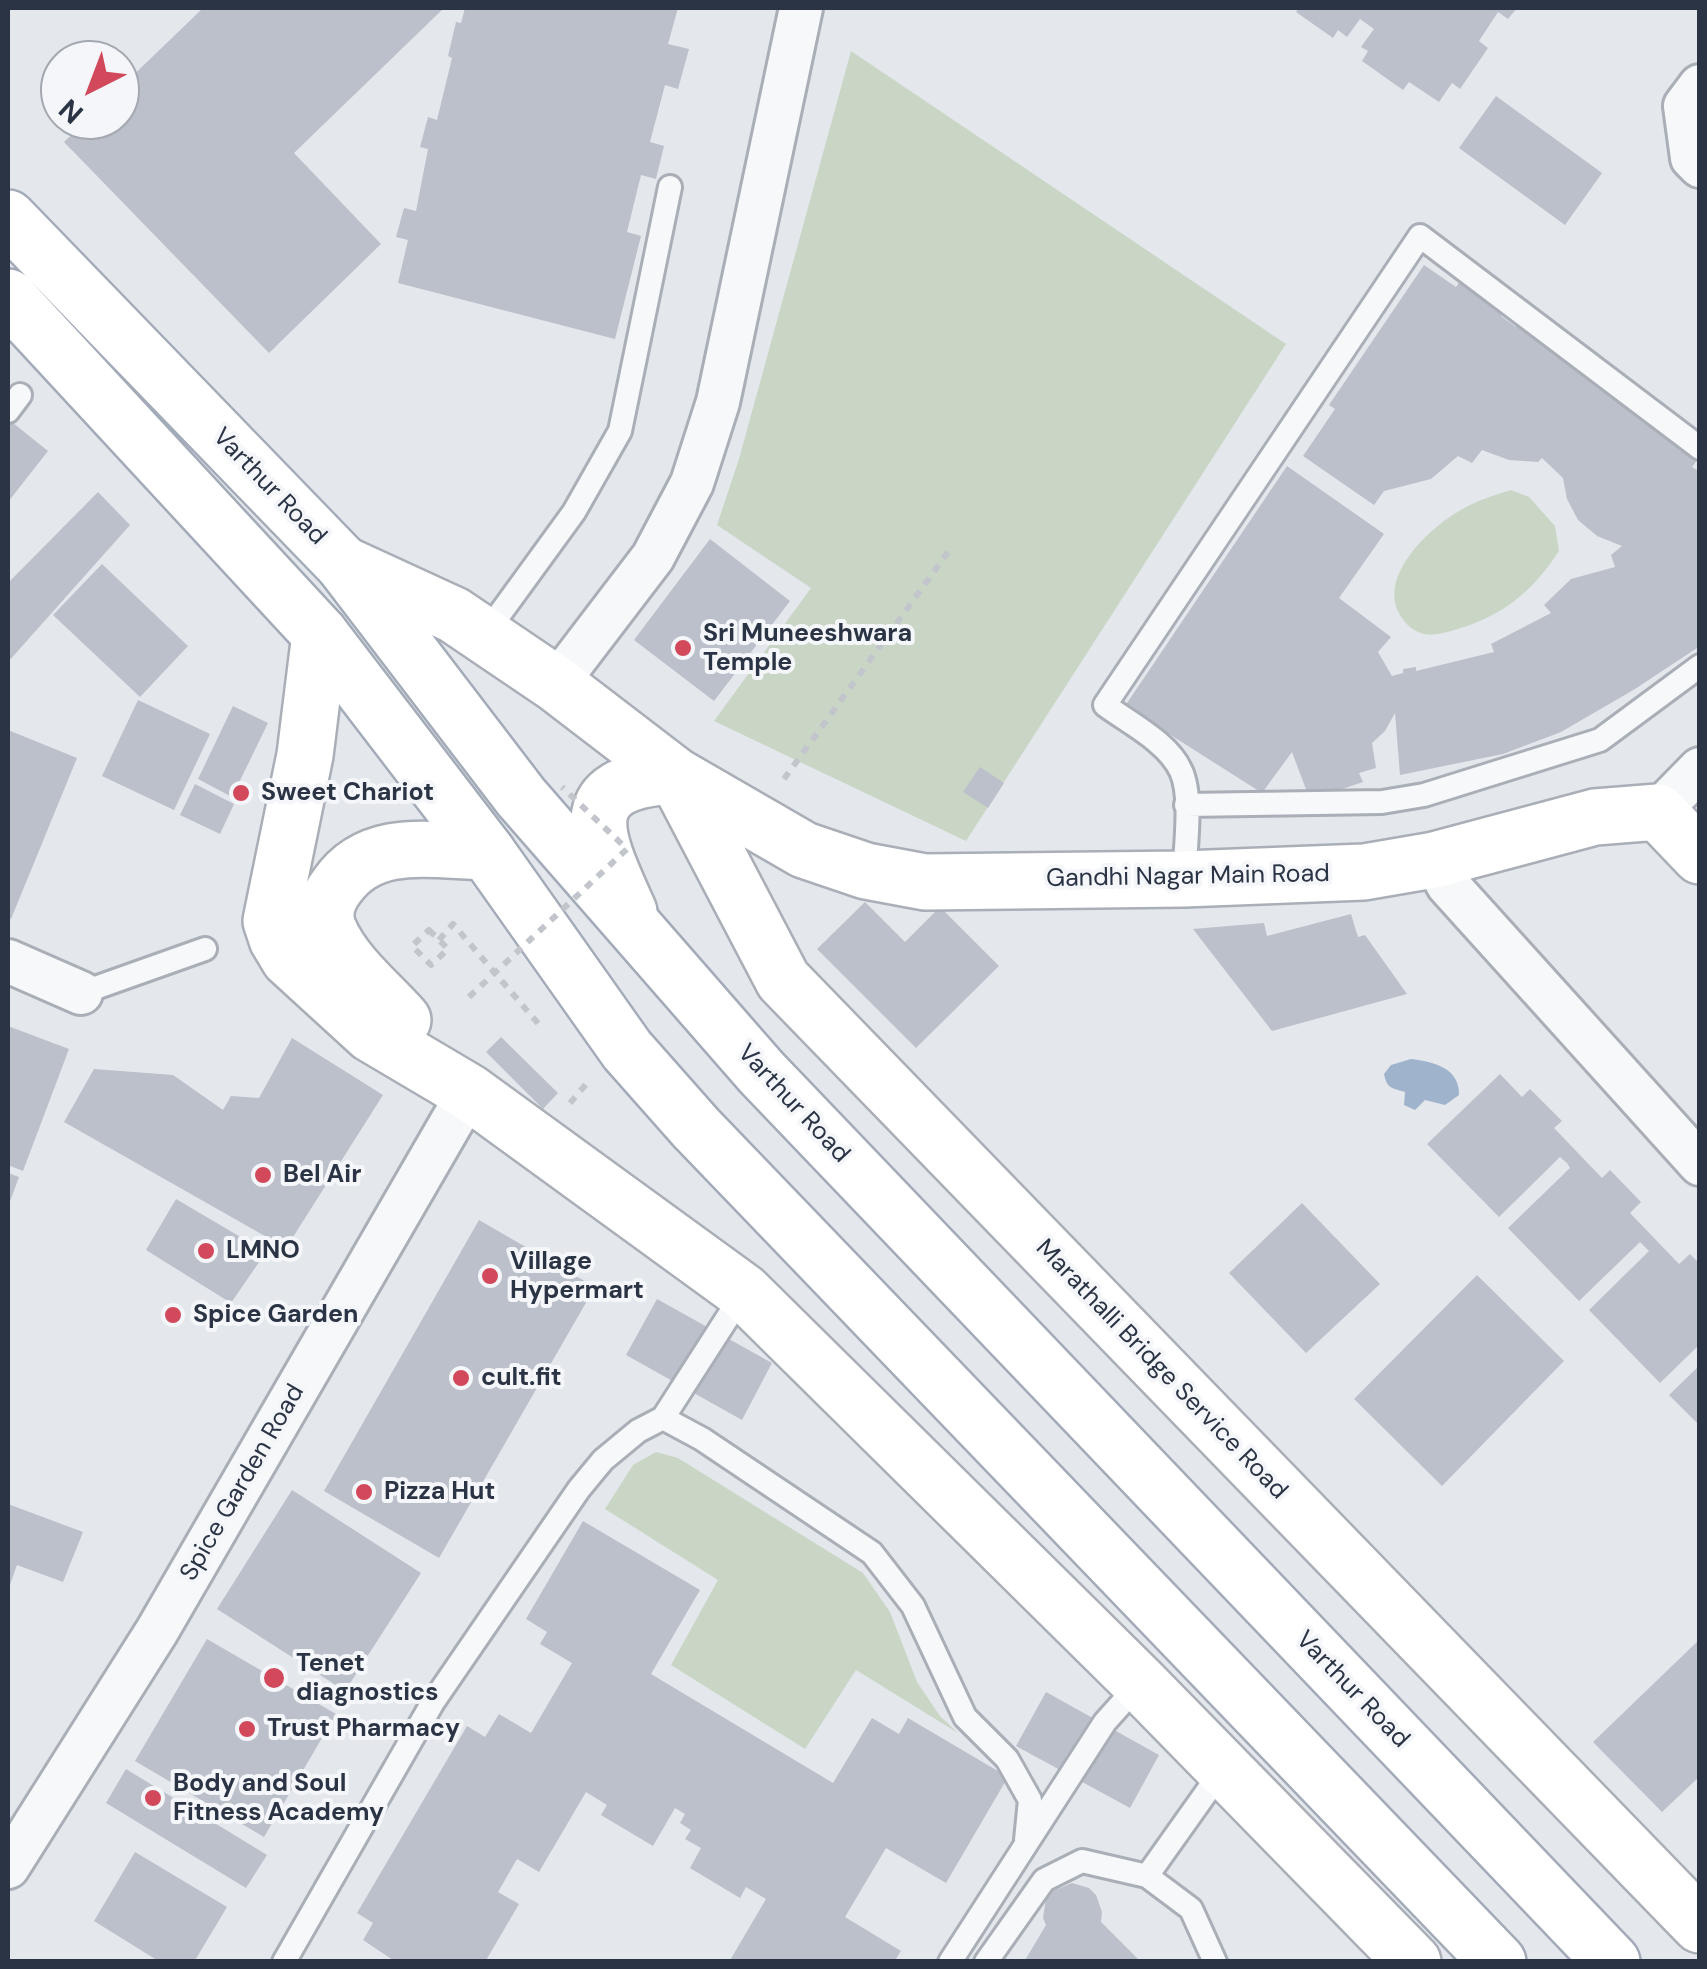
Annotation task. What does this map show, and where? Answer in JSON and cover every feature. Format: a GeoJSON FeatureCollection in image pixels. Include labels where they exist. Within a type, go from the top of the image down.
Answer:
{"type":"FeatureCollection","features":[{"type":"Feature","properties":{"kind":"street"},"geometry":{"type":"LineString","coordinates":[[556,684],[654,557],[692,484],[718,402],[801,8]]}},
{"type":"Feature","properties":{"kind":"street"},"geometry":{"type":"LineString","coordinates":[[1700,86],[1685,106],[1692,158],[1700,166]]}},
{"type":"Feature","properties":{"kind":"street","name":"Varthur Road"},"geometry":{"type":"LineString","coordinates":[[8,218],[344,564],[521,797],[775,1086],[1612,1962]]}},
{"type":"Feature","properties":{"kind":"street"},"geometry":{"type":"LineString","coordinates":[[8,297],[320,634],[487,852],[627,1050],[696,1128],[1498,1962]]}},
{"type":"Feature","properties":{"kind":"street","name":"Marathalli Bridge Service Road"},"geometry":{"type":"LineString","coordinates":[[344,564],[454,615],[556,684],[676,776],[783,980],[1700,1925]]}},
{"type":"Feature","properties":{"kind":"street"},"geometry":{"type":"LineString","coordinates":[[320,634],[305,755],[271,921],[289,959],[372,1034],[469,1092],[744,1292],[1140,1683],[1414,1962]]}},
{"type":"Feature","properties":{"kind":"street"},"geometry":{"type":"LineString","coordinates":[[1700,769],[1658,812],[1700,856]]}},
{"type":"Feature","properties":{"kind":"street"},"geometry":{"type":"LineString","coordinates":[[638,930],[600,846],[597,826],[601,808],[615,790],[632,781],[676,776]]}},
{"type":"Feature","properties":{"kind":"street","name":"Gandhi Nagar Main Road"},"geometry":{"type":"LineString","coordinates":[[676,776],[820,855],[866,871],[925,882],[1184,880],[1364,872],[1434,860],[1595,818],[1658,812]]}},
{"type":"Feature","properties":{"kind":"street"},"geometry":{"type":"LineString","coordinates":[[469,1092],[350,964],[325,918],[328,898],[338,883],[349,869],[367,858],[389,850],[487,852]]}},
{"type":"Feature","properties":{"kind":"street"},"geometry":{"type":"LineString","coordinates":[[1434,860],[1448,885],[1700,1164]]}},
{"type":"Feature","properties":{"kind":"street"},"geometry":{"type":"LineString","coordinates":[[8,961],[82,993]]}},
{"type":"Feature","properties":{"kind":"street","name":"Spice Garden Road"},"geometry":{"type":"LineString","coordinates":[[8,1867],[158,1631],[469,1092]]}},
{"type":"Feature","properties":{"kind":"lane"},"geometry":{"type":"LineString","coordinates":[[483,637],[574,512],[620,430],[670,187]]}},
{"type":"Feature","properties":{"kind":"lane"},"geometry":{"type":"LineString","coordinates":[[1184,880],[1186,806],[1181,772],[1164,749],[1105,705],[1420,236],[1700,448]]}},
{"type":"Feature","properties":{"kind":"lane"},"geometry":{"type":"LineString","coordinates":[[1186,806],[1382,802],[1424,795],[1600,740],[1700,666]]}},
{"type":"Feature","properties":{"kind":"lane"},"geometry":{"type":"LineString","coordinates":[[82,993],[206,949]]}},
{"type":"Feature","properties":{"kind":"lane"},"geometry":{"type":"LineString","coordinates":[[284,1962],[434,1702],[579,1489],[604,1460],[638,1431],[663,1418],[744,1292]]}},
{"type":"Feature","properties":{"kind":"lane"},"geometry":{"type":"LineString","coordinates":[[663,1418],[702,1439],[872,1553],[913,1606],[965,1716],[1007,1760],[1030,1800],[1026,1840]]}},
{"type":"Feature","properties":{"kind":"lane"},"geometry":{"type":"LineString","coordinates":[[950,1962],[1106,1722],[1140,1683]]}},
{"type":"Feature","properties":{"kind":"lane"},"geometry":{"type":"LineString","coordinates":[[1147,1876],[1224,1768]]}},
{"type":"Feature","properties":{"kind":"lane"},"geometry":{"type":"LineString","coordinates":[[986,1962],[1044,1880],[1082,1861],[1147,1876],[1190,1909],[1215,1962]]}},
{"type":"Feature","properties":{"kind":"path"},"geometry":{"type":"LineString","coordinates":[[754,820],[951,548]]}},
{"type":"Feature","properties":{"kind":"path"},"geometry":{"type":"LineString","coordinates":[[468,997],[627,849],[562,787]]}},
{"type":"Feature","properties":{"kind":"path"},"geometry":{"type":"LineString","coordinates":[[439,940],[453,924],[552,1039]]}},
{"type":"Feature","properties":{"kind":"path"},"geometry":{"type":"LineString","coordinates":[[429,930],[439,940],[448,949],[431,965],[412,946],[429,930]]}},
{"type":"Feature","properties":{"kind":"path"},"geometry":{"type":"LineString","coordinates":[[577,1067],[589,1082],[578,1092]]}},
{"type":"Feature","properties":{"kind":"green space"},"geometry":{"type":"Polygon","coordinates":[[[851,51],[1286,344],[966,841],[714,721],[811,588],[717,525],[739,459],[851,51]]]}},
{"type":"Feature","properties":{"kind":"green space"},"geometry":{"type":"Polygon","coordinates":[[[1511,490],[1529,497],[1555,526],[1559,551],[1528,590],[1490,617],[1440,634],[1417,632],[1399,613],[1395,598],[1396,583],[1411,554],[1449,518],[1511,490]]]}},
{"type":"Feature","properties":{"kind":"green space"},"geometry":{"type":"Polygon","coordinates":[[[656,1452],[678,1458],[863,1573],[890,1612],[917,1682],[940,1716],[958,1733],[856,1670],[805,1749],[671,1665],[718,1580],[605,1509],[633,1465],[656,1452]]]}},
{"type":"Feature","properties":{"kind":"water"},"geometry":{"type":"Polygon","coordinates":[[[1411,1059],[1444,1068],[1455,1078],[1459,1095],[1445,1105],[1425,1100],[1415,1110],[1404,1105],[1405,1092],[1393,1089],[1384,1074],[1391,1065],[1411,1059]]]}},
{"type":"Feature","properties":{"kind":"building"},"geometry":{"type":"Polygon","coordinates":[[[203,8],[444,8],[294,153],[381,244],[269,353],[64,142],[140,140],[140,69],[203,8]]]}},
{"type":"Feature","properties":{"kind":"building"},"geometry":{"type":"Polygon","coordinates":[[[465,8],[678,8],[668,44],[689,49],[678,89],[665,85],[650,142],[664,146],[656,179],[641,175],[627,232],[641,236],[615,339],[398,283],[408,240],[396,237],[404,208],[416,211],[428,149],[420,147],[428,117],[437,120],[456,22],[461,23],[465,8]]]}},
{"type":"Feature","properties":{"kind":"building"},"geometry":{"type":"Polygon","coordinates":[[[1299,8],[1517,8],[1508,19],[1498,12],[1479,41],[1488,48],[1460,89],[1452,83],[1439,102],[1409,82],[1403,90],[1362,61],[1368,51],[1361,47],[1374,29],[1360,19],[1347,37],[1338,30],[1333,38],[1296,12],[1299,8]]]}},
{"type":"Feature","properties":{"kind":"building"},"geometry":{"type":"Polygon","coordinates":[[[1496,96],[1602,173],[1565,225],[1459,148],[1496,96]]]}},
{"type":"Feature","properties":{"kind":"building"},"geometry":{"type":"Polygon","coordinates":[[[1424,265],[1456,287],[1462,278],[1504,311],[1501,316],[1516,327],[1522,319],[1698,459],[1692,467],[1700,472],[1700,646],[1561,732],[1503,754],[1400,775],[1395,713],[1385,731],[1372,743],[1376,768],[1359,773],[1363,782],[1310,800],[1292,752],[1262,793],[1125,706],[1287,466],[1384,534],[1339,598],[1391,637],[1378,652],[1392,676],[1403,673],[1403,669],[1416,667],[1416,671],[1494,652],[1491,644],[1551,613],[1544,605],[1571,579],[1615,567],[1611,555],[1622,546],[1597,536],[1578,520],[1567,499],[1563,478],[1542,458],[1538,462],[1509,460],[1482,450],[1472,463],[1458,456],[1431,479],[1384,491],[1374,505],[1303,456],[1335,409],[1329,405],[1424,265]]]}},
{"type":"Feature","properties":{"kind":"building"},"geometry":{"type":"Polygon","coordinates":[[[8,419],[48,451],[8,502],[8,419]]]}},
{"type":"Feature","properties":{"kind":"building"},"geometry":{"type":"Polygon","coordinates":[[[98,492],[130,525],[8,662],[8,583],[98,492]]]}},
{"type":"Feature","properties":{"kind":"building"},"geometry":{"type":"Polygon","coordinates":[[[710,539],[790,601],[714,701],[634,640],[710,539]]]}},
{"type":"Feature","properties":{"kind":"building"},"geometry":{"type":"Polygon","coordinates":[[[102,564],[188,646],[140,697],[53,615],[102,564]]]}},
{"type":"Feature","properties":{"kind":"building"},"geometry":{"type":"Polygon","coordinates":[[[138,700],[210,734],[174,810],[102,776],[138,700]]]}},
{"type":"Feature","properties":{"kind":"building"},"geometry":{"type":"Polygon","coordinates":[[[233,706],[268,723],[232,797],[198,779],[233,706]]]}},
{"type":"Feature","properties":{"kind":"building"},"geometry":{"type":"Polygon","coordinates":[[[8,730],[77,758],[11,919],[8,918],[8,730]]]}},
{"type":"Feature","properties":{"kind":"building"},"geometry":{"type":"Polygon","coordinates":[[[980,767],[1004,783],[988,808],[963,792],[980,767]]]}},
{"type":"Feature","properties":{"kind":"building"},"geometry":{"type":"Polygon","coordinates":[[[195,784],[234,804],[220,834],[180,815],[195,784]]]}},
{"type":"Feature","properties":{"kind":"building"},"geometry":{"type":"Polygon","coordinates":[[[865,902],[905,942],[940,907],[999,966],[916,1048],[817,949],[865,902]]]}},
{"type":"Feature","properties":{"kind":"building"},"geometry":{"type":"Polygon","coordinates":[[[1351,914],[1358,937],[1365,935],[1407,994],[1272,1031],[1193,929],[1264,923],[1267,936],[1351,914]]]}},
{"type":"Feature","properties":{"kind":"building"},"geometry":{"type":"Polygon","coordinates":[[[8,1026],[69,1049],[23,1171],[8,1165],[8,1026]]]}},
{"type":"Feature","properties":{"kind":"building"},"geometry":{"type":"Polygon","coordinates":[[[501,1037],[558,1093],[543,1109],[486,1052],[501,1037]]]}},
{"type":"Feature","properties":{"kind":"building"},"geometry":{"type":"Polygon","coordinates":[[[292,1038],[383,1095],[286,1248],[64,1122],[94,1069],[173,1075],[223,1110],[231,1096],[259,1098],[292,1038]]]}},
{"type":"Feature","properties":{"kind":"building"},"geometry":{"type":"Polygon","coordinates":[[[1500,1074],[1522,1097],[1530,1089],[1562,1121],[1554,1128],[1602,1178],[1610,1170],[1641,1202],[1630,1213],[1679,1264],[1690,1254],[1700,1264],[1700,1344],[1660,1383],[1589,1310],[1649,1251],[1640,1242],[1579,1301],[1508,1228],[1570,1168],[1567,1163],[1560,1157],[1499,1217],[1427,1144],[1500,1074]]]}},
{"type":"Feature","properties":{"kind":"building"},"geometry":{"type":"Polygon","coordinates":[[[8,1173],[19,1177],[8,1207],[8,1173]]]}},
{"type":"Feature","properties":{"kind":"building","name":"LMNO"},"geometry":{"type":"Polygon","coordinates":[[[176,1199],[266,1252],[231,1303],[146,1250],[176,1199]]]}},
{"type":"Feature","properties":{"kind":"building"},"geometry":{"type":"Polygon","coordinates":[[[1302,1203],[1380,1284],[1306,1353],[1229,1273],[1302,1203]]]}},
{"type":"Feature","properties":{"kind":"building"},"geometry":{"type":"Polygon","coordinates":[[[479,1220],[595,1287],[439,1558],[324,1491],[479,1220]]]}},
{"type":"Feature","properties":{"kind":"building"},"geometry":{"type":"Polygon","coordinates":[[[1477,1275],[1564,1361],[1442,1486],[1354,1399],[1477,1275]]]}},
{"type":"Feature","properties":{"kind":"building"},"geometry":{"type":"Polygon","coordinates":[[[657,1299],[772,1363],[742,1420],[626,1355],[657,1299]]]}},
{"type":"Feature","properties":{"kind":"building"},"geometry":{"type":"Polygon","coordinates":[[[1700,1365],[1700,1426],[1669,1395],[1700,1365]]]}},
{"type":"Feature","properties":{"kind":"building"},"geometry":{"type":"Polygon","coordinates":[[[292,1490],[421,1573],[345,1691],[217,1609],[292,1490]]]}},
{"type":"Feature","properties":{"kind":"building"},"geometry":{"type":"Polygon","coordinates":[[[8,1504],[83,1532],[63,1582],[17,1565],[8,1590],[8,1504]]]}},
{"type":"Feature","properties":{"kind":"building"},"geometry":{"type":"Polygon","coordinates":[[[583,1521],[700,1590],[651,1674],[833,1783],[872,1718],[899,1734],[908,1718],[1008,1777],[946,1883],[886,1848],[845,1917],[901,1951],[894,1962],[729,1962],[766,1899],[746,1887],[740,1898],[690,1868],[701,1848],[685,1839],[691,1830],[680,1823],[685,1814],[675,1808],[653,1846],[601,1815],[607,1805],[586,1792],[539,1872],[517,1859],[498,1892],[519,1904],[485,1962],[396,1962],[363,1940],[373,1923],[357,1913],[467,1726],[485,1737],[499,1714],[531,1733],[572,1663],[540,1644],[547,1632],[526,1619],[583,1521]]]}},
{"type":"Feature","properties":{"kind":"building"},"geometry":{"type":"Polygon","coordinates":[[[207,1639],[336,1714],[264,1837],[135,1761],[207,1639]]]}},
{"type":"Feature","properties":{"kind":"building"},"geometry":{"type":"Polygon","coordinates":[[[1700,1639],[1700,1776],[1662,1812],[1593,1742],[1700,1639]]]}},
{"type":"Feature","properties":{"kind":"building"},"geometry":{"type":"Polygon","coordinates":[[[1046,1692],[1159,1755],[1130,1808],[1016,1746],[1046,1692]]]}},
{"type":"Feature","properties":{"kind":"building"},"geometry":{"type":"Polygon","coordinates":[[[126,1769],[267,1855],[246,1888],[106,1803],[126,1769]]]}},
{"type":"Feature","properties":{"kind":"building"},"geometry":{"type":"Polygon","coordinates":[[[135,1852],[227,1907],[194,1962],[160,1962],[94,1921],[135,1852]]]}},
{"type":"Feature","properties":{"kind":"building"},"geometry":{"type":"Polygon","coordinates":[[[1072,1883],[1089,1888],[1096,1895],[1101,1922],[1141,1962],[1024,1962],[1046,1925],[1046,1898],[1072,1883]]]}},
{"type":"Feature","properties":{"kind":"place","name":"Sri Muneeshwara Temple"},"geometry":{"type":"Point","coordinates":[683,648]}},
{"type":"Feature","properties":{"kind":"place","name":"Sweet Chariot"},"geometry":{"type":"Point","coordinates":[241,793]}},
{"type":"Feature","properties":{"kind":"place","name":"Bel Air"},"geometry":{"type":"Point","coordinates":[263,1175]}},
{"type":"Feature","properties":{"kind":"place","name":"LMNO"},"geometry":{"type":"Point","coordinates":[206,1251]}},
{"type":"Feature","properties":{"kind":"place","name":"Village Hypermart"},"geometry":{"type":"Point","coordinates":[490,1276]}},
{"type":"Feature","properties":{"kind":"place","name":"Spice Garden"},"geometry":{"type":"Point","coordinates":[173,1315]}},
{"type":"Feature","properties":{"kind":"place","name":"cult.fit"},"geometry":{"type":"Point","coordinates":[461,1378]}},
{"type":"Feature","properties":{"kind":"place","name":"Pizza Hut"},"geometry":{"type":"Point","coordinates":[364,1492]}},
{"type":"Feature","properties":{"kind":"place","name":"Tenet diagnostics"},"geometry":{"type":"Point","coordinates":[274,1678]}},
{"type":"Feature","properties":{"kind":"place","name":"Trust Pharmacy"},"geometry":{"type":"Point","coordinates":[247,1729]}},
{"type":"Feature","properties":{"kind":"place","name":"Body and Soul Fitness Academy"},"geometry":{"type":"Point","coordinates":[153,1798]}}]}
